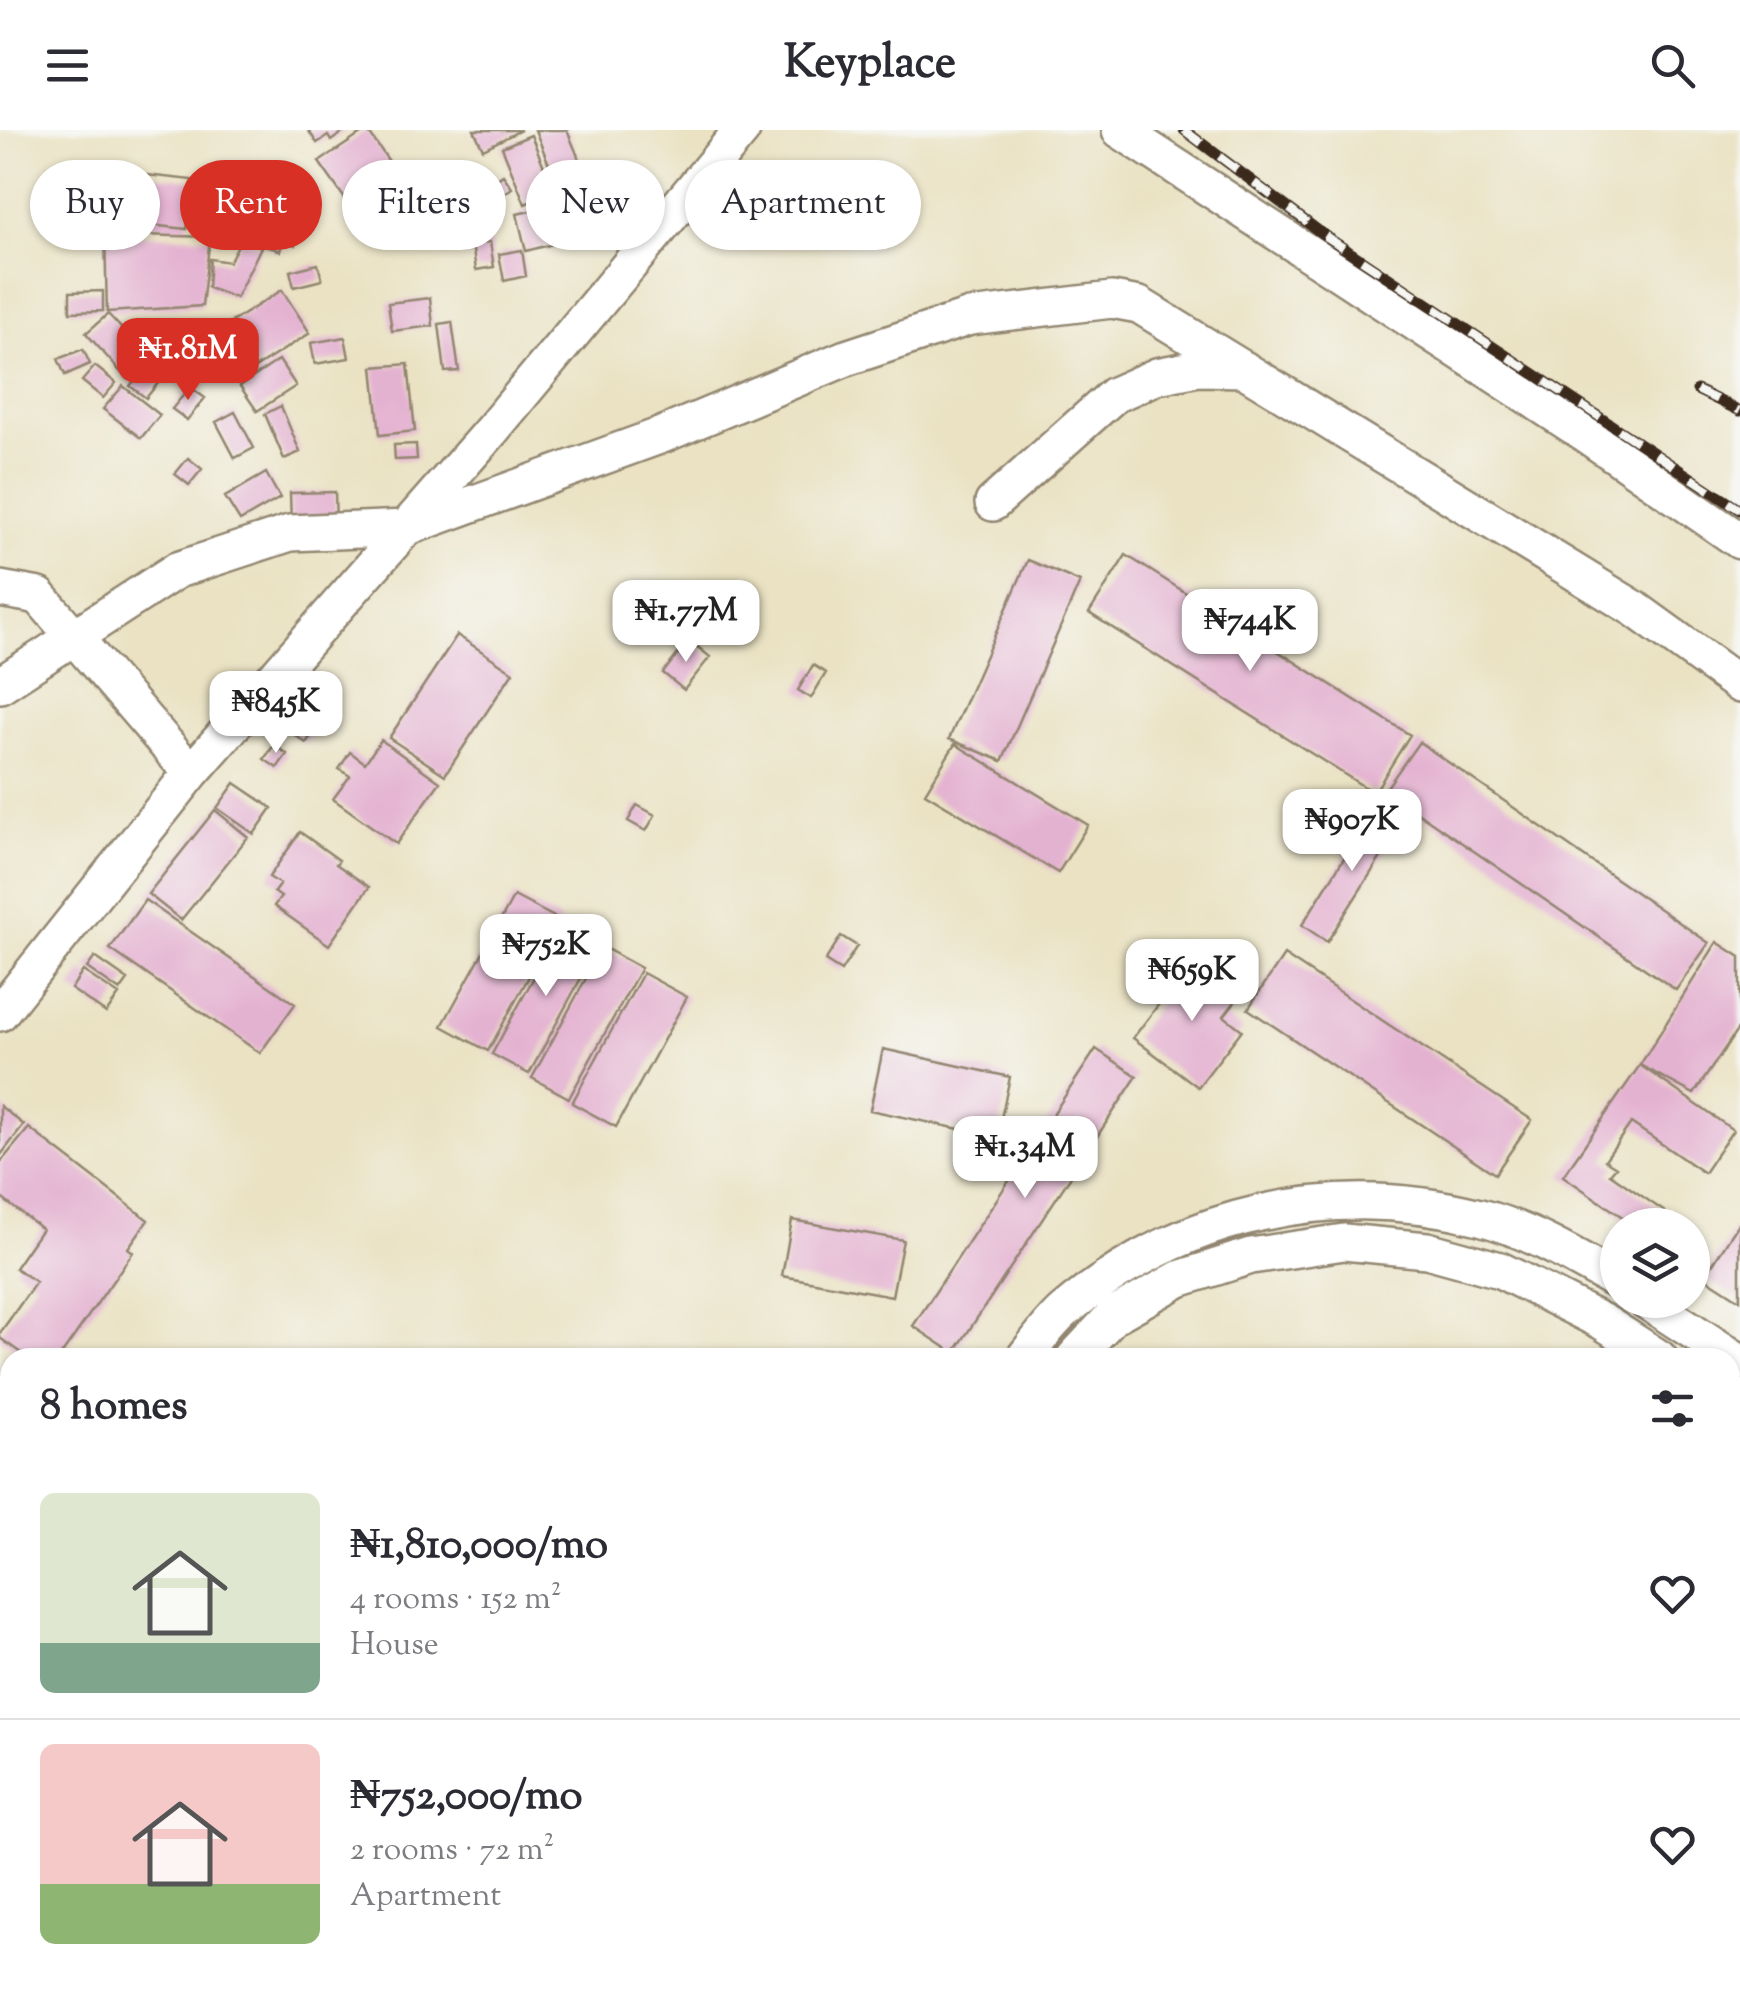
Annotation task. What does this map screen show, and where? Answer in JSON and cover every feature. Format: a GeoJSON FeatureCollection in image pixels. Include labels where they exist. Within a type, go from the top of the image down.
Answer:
{"type":"FeatureCollection","features":[{"type":"Feature","properties":{"kind":"street"},"geometry":{"type":"LineString","coordinates":[[0,1013],[192,772],[492,431],[742,130]]}},
{"type":"Feature","properties":{"kind":"street"},"geometry":{"type":"LineString","coordinates":[[1120,130],[1576,427],[1740,540]]}},
{"type":"Feature","properties":{"kind":"street"},"geometry":{"type":"LineString","coordinates":[[0,684],[177,570],[219,554],[290,533],[406,528],[662,435],[846,358],[970,317],[1112,300],[1139,305],[1634,610],[1740,685]]}},
{"type":"Feature","properties":{"kind":"street"},"geometry":{"type":"LineString","coordinates":[[993,504],[1114,395],[1156,376],[1198,368],[1244,370]]}},
{"type":"Feature","properties":{"kind":"street"},"geometry":{"type":"LineString","coordinates":[[0,589],[38,596],[192,772]]}},
{"type":"Feature","properties":{"kind":"street"},"geometry":{"type":"LineString","coordinates":[[1032,1348],[1061,1313],[1133,1261],[1178,1239],[1272,1211],[1348,1199],[1406,1202],[1482,1218],[1556,1247],[1600,1272]]}},
{"type":"Feature","properties":{"kind":"street"},"geometry":{"type":"LineString","coordinates":[[1083,1348],[1113,1316],[1179,1279],[1250,1256],[1344,1242],[1426,1250],[1500,1270],[1644,1348]]}},
{"type":"Feature","properties":{"kind":"street"},"geometry":{"type":"LineString","coordinates":[[1649,1348],[1653,1318]]}},
{"type":"Feature","properties":{"kind":"street"},"geometry":{"type":"LineString","coordinates":[[1672,1318],[1718,1348]]}},
{"type":"Feature","properties":{"kind":"building"},"geometry":{"type":"Polygon","coordinates":[[[308,130],[346,130],[331,141],[328,136],[317,143],[308,130]]]}},
{"type":"Feature","properties":{"kind":"building"},"geometry":{"type":"Polygon","coordinates":[[[367,130],[388,160],[342,160],[342,195],[322,166],[322,160],[367,130]]]}},
{"type":"Feature","properties":{"kind":"building"},"geometry":{"type":"Polygon","coordinates":[[[474,130],[521,130],[483,149],[474,130]]]}},
{"type":"Feature","properties":{"kind":"building"},"geometry":{"type":"Polygon","coordinates":[[[535,130],[567,130],[579,160],[547,160],[535,130]]]}},
{"type":"Feature","properties":{"kind":"building"},"geometry":{"type":"Polygon","coordinates":[[[531,135],[541,160],[526,160],[525,204],[502,147],[531,135]]]}},
{"type":"Feature","properties":{"kind":"building"},"geometry":{"type":"Polygon","coordinates":[[[160,177],[180,179],[180,228],[160,226],[160,177]]]}},
{"type":"Feature","properties":{"kind":"building"},"geometry":{"type":"Polygon","coordinates":[[[526,212],[526,250],[530,250],[526,251],[517,214],[526,212]]]}},
{"type":"Feature","properties":{"kind":"building"},"geometry":{"type":"Polygon","coordinates":[[[160,236],[180,236],[180,250],[208,250],[202,306],[107,312],[105,250],[160,250],[160,236]]]}},
{"type":"Feature","properties":{"kind":"building"},"geometry":{"type":"Polygon","coordinates":[[[236,250],[260,250],[236,298],[208,288],[210,259],[229,262],[236,250]]]}},
{"type":"Feature","properties":{"kind":"building"},"geometry":{"type":"Polygon","coordinates":[[[473,250],[491,250],[494,267],[476,270],[473,250]]]}},
{"type":"Feature","properties":{"kind":"building"},"geometry":{"type":"Polygon","coordinates":[[[522,250],[526,276],[504,281],[499,254],[522,250]]]}},
{"type":"Feature","properties":{"kind":"building"},"geometry":{"type":"Polygon","coordinates":[[[318,264],[322,280],[294,287],[290,271],[318,264]]]}},
{"type":"Feature","properties":{"kind":"building"},"geometry":{"type":"Polygon","coordinates":[[[282,290],[310,333],[239,378],[211,335],[282,290]]]}},
{"type":"Feature","properties":{"kind":"building"},"geometry":{"type":"Polygon","coordinates":[[[103,291],[103,311],[70,312],[70,292],[103,291]]]}},
{"type":"Feature","properties":{"kind":"building"},"geometry":{"type":"Polygon","coordinates":[[[430,298],[433,326],[392,331],[388,303],[430,298]]]}},
{"type":"Feature","properties":{"kind":"building"},"geometry":{"type":"Polygon","coordinates":[[[108,314],[150,359],[127,379],[86,333],[108,314]]]}},
{"type":"Feature","properties":{"kind":"building"},"geometry":{"type":"Polygon","coordinates":[[[452,322],[459,371],[445,372],[439,324],[452,322]]]}},
{"type":"Feature","properties":{"kind":"building"},"geometry":{"type":"Polygon","coordinates":[[[345,337],[349,358],[315,364],[311,343],[345,337]]]}},
{"type":"Feature","properties":{"kind":"building"},"geometry":{"type":"Polygon","coordinates":[[[83,349],[90,364],[65,375],[58,359],[83,349]]]}},
{"type":"Feature","properties":{"kind":"building"},"geometry":{"type":"Polygon","coordinates":[[[279,360],[296,386],[257,411],[240,386],[279,360]]]}},
{"type":"Feature","properties":{"kind":"building"},"geometry":{"type":"Polygon","coordinates":[[[408,364],[415,431],[380,435],[373,367],[408,364]]]}},
{"type":"Feature","properties":{"kind":"building"},"geometry":{"type":"Polygon","coordinates":[[[147,365],[163,377],[146,398],[130,386],[147,365]]]}},
{"type":"Feature","properties":{"kind":"building"},"geometry":{"type":"Polygon","coordinates":[[[95,366],[116,383],[103,398],[82,381],[95,366]]]}},
{"type":"Feature","properties":{"kind":"building"},"geometry":{"type":"Polygon","coordinates":[[[123,386],[160,415],[141,438],[103,409],[123,386]]]}},
{"type":"Feature","properties":{"kind":"building"},"geometry":{"type":"Polygon","coordinates":[[[190,387],[205,398],[187,420],[172,409],[190,387]]]}},
{"type":"Feature","properties":{"kind":"building"},"geometry":{"type":"Polygon","coordinates":[[[281,406],[300,452],[284,459],[265,414],[281,406]]]}},
{"type":"Feature","properties":{"kind":"building"},"geometry":{"type":"Polygon","coordinates":[[[235,412],[254,448],[235,458],[216,422],[235,412]]]}},
{"type":"Feature","properties":{"kind":"building"},"geometry":{"type":"Polygon","coordinates":[[[416,444],[417,459],[395,460],[394,445],[416,444]]]}},
{"type":"Feature","properties":{"kind":"building"},"geometry":{"type":"Polygon","coordinates":[[[188,458],[202,469],[189,485],[175,474],[188,458]]]}},
{"type":"Feature","properties":{"kind":"building"},"geometry":{"type":"Polygon","coordinates":[[[266,473],[280,498],[240,521],[225,497],[266,473]]]}},
{"type":"Feature","properties":{"kind":"building"},"geometry":{"type":"Polygon","coordinates":[[[335,492],[336,523],[291,525],[290,493],[335,492]]]}},
{"type":"Feature","properties":{"kind":"building"},"geometry":{"type":"Polygon","coordinates":[[[1126,555],[1410,735],[1374,793],[1089,613],[1126,555]]]}},
{"type":"Feature","properties":{"kind":"building"},"geometry":{"type":"Polygon","coordinates":[[[1028,560],[1080,582],[1002,761],[949,739],[1028,560]]]}},
{"type":"Feature","properties":{"kind":"building"},"geometry":{"type":"Polygon","coordinates":[[[457,635],[513,672],[445,775],[389,738],[457,635]]]}},
{"type":"Feature","properties":{"kind":"building"},"geometry":{"type":"Polygon","coordinates":[[[689,640],[710,657],[684,690],[663,673],[689,640]]]}},
{"type":"Feature","properties":{"kind":"building"},"geometry":{"type":"Polygon","coordinates":[[[813,665],[826,673],[811,698],[798,690],[813,665]]]}},
{"type":"Feature","properties":{"kind":"building"},"geometry":{"type":"Polygon","coordinates":[[[288,710],[316,729],[306,743],[279,724],[288,710]]]}},
{"type":"Feature","properties":{"kind":"building"},"geometry":{"type":"Polygon","coordinates":[[[381,740],[440,782],[396,844],[333,799],[350,776],[339,769],[350,752],[365,763],[381,740]]]}},
{"type":"Feature","properties":{"kind":"building"},"geometry":{"type":"Polygon","coordinates":[[[1419,742],[1709,943],[1676,990],[1385,790],[1419,742]]]}},
{"type":"Feature","properties":{"kind":"building"},"geometry":{"type":"Polygon","coordinates":[[[955,744],[1088,825],[1058,873],[925,793],[955,744]]]}},
{"type":"Feature","properties":{"kind":"building"},"geometry":{"type":"Polygon","coordinates":[[[274,745],[287,754],[277,768],[264,759],[274,745]]]}},
{"type":"Feature","properties":{"kind":"building"},"geometry":{"type":"Polygon","coordinates":[[[235,783],[272,808],[254,834],[217,808],[235,783]]]}},
{"type":"Feature","properties":{"kind":"building"},"geometry":{"type":"Polygon","coordinates":[[[637,805],[655,815],[646,831],[628,821],[637,805]]]}},
{"type":"Feature","properties":{"kind":"building"},"geometry":{"type":"Polygon","coordinates":[[[1376,807],[1402,824],[1327,942],[1302,925],[1376,807]]]}},
{"type":"Feature","properties":{"kind":"building"},"geometry":{"type":"Polygon","coordinates":[[[215,810],[248,837],[181,920],[148,894],[215,810]]]}},
{"type":"Feature","properties":{"kind":"building"},"geometry":{"type":"Polygon","coordinates":[[[300,832],[369,887],[329,945],[274,906],[281,897],[274,892],[280,884],[269,877],[300,832]]]}},
{"type":"Feature","properties":{"kind":"building"},"geometry":{"type":"Polygon","coordinates":[[[514,896],[560,920],[488,1051],[442,1026],[514,896]]]}},
{"type":"Feature","properties":{"kind":"building"},"geometry":{"type":"Polygon","coordinates":[[[145,900],[295,1004],[260,1053],[110,949],[145,900]]]}},
{"type":"Feature","properties":{"kind":"building"},"geometry":{"type":"Polygon","coordinates":[[[563,924],[600,943],[529,1074],[492,1054],[563,924]]]}},
{"type":"Feature","properties":{"kind":"building"},"geometry":{"type":"Polygon","coordinates":[[[841,936],[857,946],[841,971],[825,961],[841,936]]]}},
{"type":"Feature","properties":{"kind":"building"},"geometry":{"type":"Polygon","coordinates":[[[1717,942],[1740,957],[1740,1026],[1694,1094],[1640,1065],[1717,942]]]}},
{"type":"Feature","properties":{"kind":"building"},"geometry":{"type":"Polygon","coordinates":[[[603,947],[641,968],[569,1098],[532,1078],[603,947]]]}},
{"type":"Feature","properties":{"kind":"building"},"geometry":{"type":"Polygon","coordinates":[[[1284,955],[1532,1120],[1495,1174],[1248,1009],[1284,955]]]}},
{"type":"Feature","properties":{"kind":"building"},"geometry":{"type":"Polygon","coordinates":[[[95,957],[128,980],[120,991],[87,968],[95,957]]]}},
{"type":"Feature","properties":{"kind":"building"},"geometry":{"type":"Polygon","coordinates":[[[1194,958],[1241,994],[1224,1016],[1242,1030],[1198,1087],[1133,1038],[1194,958]]]}},
{"type":"Feature","properties":{"kind":"building"},"geometry":{"type":"Polygon","coordinates":[[[83,971],[119,995],[106,1013],[71,989],[83,971]]]}},
{"type":"Feature","properties":{"kind":"building"},"geometry":{"type":"Polygon","coordinates":[[[643,973],[687,997],[616,1127],[572,1103],[643,973]]]}},
{"type":"Feature","properties":{"kind":"building"},"geometry":{"type":"Polygon","coordinates":[[[883,1049],[1010,1077],[997,1137],[870,1110],[883,1049]]]}},
{"type":"Feature","properties":{"kind":"building"},"geometry":{"type":"Polygon","coordinates":[[[1096,1049],[1137,1076],[957,1348],[946,1348],[913,1326],[1096,1049]]]}},
{"type":"Feature","properties":{"kind":"building"},"geometry":{"type":"Polygon","coordinates":[[[1640,1065],[1733,1130],[1704,1173],[1631,1123],[1605,1160],[1616,1167],[1610,1174],[1659,1208],[1609,1208],[1563,1176],[1640,1065]]]}},
{"type":"Feature","properties":{"kind":"building"},"geometry":{"type":"Polygon","coordinates":[[[0,1106],[24,1125],[0,1156],[0,1106]]]}},
{"type":"Feature","properties":{"kind":"building"},"geometry":{"type":"Polygon","coordinates":[[[29,1128],[148,1220],[128,1248],[133,1252],[66,1348],[14,1348],[0,1338],[36,1282],[15,1268],[42,1229],[0,1197],[0,1163],[29,1128]]]}},
{"type":"Feature","properties":{"kind":"building"},"geometry":{"type":"Polygon","coordinates":[[[792,1220],[903,1240],[892,1296],[782,1276],[792,1220]]]}},
{"type":"Feature","properties":{"kind":"building"},"geometry":{"type":"Polygon","coordinates":[[[1740,1222],[1740,1300],[1710,1281],[1710,1268],[1740,1222]]]}},
{"type":"Feature","properties":{"kind":"railway"},"geometry":{"type":"LineString","coordinates":[[1184,130],[1324,235],[1740,510]]}},
{"type":"Feature","properties":{"kind":"railway"},"geometry":{"type":"LineString","coordinates":[[1697,390],[1740,411]]}}]}
